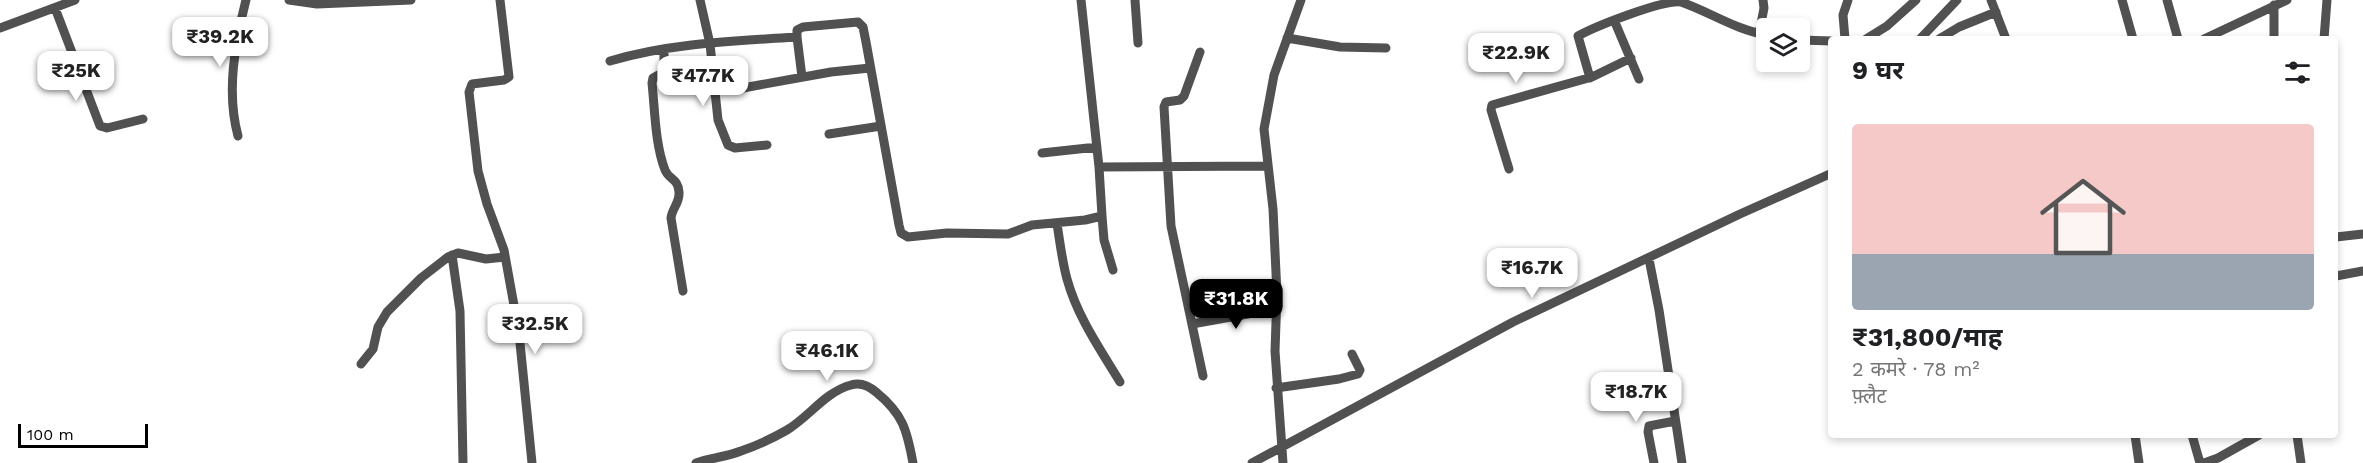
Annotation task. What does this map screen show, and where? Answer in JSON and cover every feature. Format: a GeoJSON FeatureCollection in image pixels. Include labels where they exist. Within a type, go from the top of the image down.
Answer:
{"type":"FeatureCollection","features":[{"type":"Feature","properties":{"kind":"street"},"geometry":{"type":"LineString","coordinates":[[0,28],[75,0]]}},
{"type":"Feature","properties":{"kind":"street"},"geometry":{"type":"LineString","coordinates":[[238,136],[234,119],[233,74],[237,36],[246,0]]}},
{"type":"Feature","properties":{"kind":"street"},"geometry":{"type":"LineString","coordinates":[[289,0],[303,4],[411,0]]}},
{"type":"Feature","properties":{"kind":"street"},"geometry":{"type":"LineString","coordinates":[[500,0],[509,77],[504,80],[472,84],[469,92],[482,188],[505,253],[520,345],[532,463]]}},
{"type":"Feature","properties":{"kind":"street"},"geometry":{"type":"LineString","coordinates":[[700,0],[710,44],[717,120],[728,145],[735,148],[767,145]]}},
{"type":"Feature","properties":{"kind":"street"},"geometry":{"type":"LineString","coordinates":[[1081,0],[1099,167],[1104,240],[1113,270]]}},
{"type":"Feature","properties":{"kind":"street"},"geometry":{"type":"LineString","coordinates":[[1136,0],[1138,43]]}},
{"type":"Feature","properties":{"kind":"street"},"geometry":{"type":"LineString","coordinates":[[1282,463],[1276,388],[1273,208],[1264,129],[1268,101],[1301,0]]}},
{"type":"Feature","properties":{"kind":"street"},"geometry":{"type":"LineString","coordinates":[[1763,0],[1764,18]]}},
{"type":"Feature","properties":{"kind":"street"},"geometry":{"type":"LineString","coordinates":[[1845,36],[1843,15],[1848,0]]}},
{"type":"Feature","properties":{"kind":"street"},"geometry":{"type":"LineString","coordinates":[[1871,36],[1887,26],[1916,0]]}},
{"type":"Feature","properties":{"kind":"street"},"geometry":{"type":"LineString","coordinates":[[1923,36],[1957,0]]}},
{"type":"Feature","properties":{"kind":"street"},"geometry":{"type":"LineString","coordinates":[[1991,0],[2005,36]]}},
{"type":"Feature","properties":{"kind":"street"},"geometry":{"type":"LineString","coordinates":[[2122,0],[2132,36]]}},
{"type":"Feature","properties":{"kind":"street"},"geometry":{"type":"LineString","coordinates":[[2167,0],[2177,36]]}},
{"type":"Feature","properties":{"kind":"street"},"geometry":{"type":"LineString","coordinates":[[2210,36],[2287,0]]}},
{"type":"Feature","properties":{"kind":"street"},"geometry":{"type":"LineString","coordinates":[[2324,36],[2327,0]]}},
{"type":"Feature","properties":{"kind":"street"},"geometry":{"type":"LineString","coordinates":[[1590,78],[1578,36],[1652,2],[1679,2],[1756,31]]}},
{"type":"Feature","properties":{"kind":"street"},"geometry":{"type":"LineString","coordinates":[[2274,5],[2274,36]]}},
{"type":"Feature","properties":{"kind":"street"},"geometry":{"type":"LineString","coordinates":[[56,8],[100,126],[107,128],[143,119]]}},
{"type":"Feature","properties":{"kind":"street"},"geometry":{"type":"LineString","coordinates":[[1944,36],[1959,27],[1996,12]]}},
{"type":"Feature","properties":{"kind":"street"},"geometry":{"type":"LineString","coordinates":[[1614,20],[1639,79]]}},
{"type":"Feature","properties":{"kind":"street"},"geometry":{"type":"LineString","coordinates":[[802,77],[797,30],[802,27],[858,22],[865,34],[899,225],[904,236],[947,233],[1008,234],[1032,225],[1057,224],[1102,216]]}},
{"type":"Feature","properties":{"kind":"street"},"geometry":{"type":"LineString","coordinates":[[610,62],[630,55],[664,50],[797,37]]}},
{"type":"Feature","properties":{"kind":"street"},"geometry":{"type":"LineString","coordinates":[[1287,38],[1340,47],[1386,48]]}},
{"type":"Feature","properties":{"kind":"street"},"geometry":{"type":"LineString","coordinates":[[1810,40],[1828,41]]}},
{"type":"Feature","properties":{"kind":"street"},"geometry":{"type":"LineString","coordinates":[[664,50],[664,72],[653,78],[652,83],[657,132],[665,168],[676,180],[678,186],[678,203],[671,218],[683,291]]}},
{"type":"Feature","properties":{"kind":"street"},"geometry":{"type":"LineString","coordinates":[[1200,52],[1184,96],[1180,100],[1168,101],[1164,104],[1171,226],[1203,376]]}},
{"type":"Feature","properties":{"kind":"street"},"geometry":{"type":"LineString","coordinates":[[1509,169],[1491,110],[1492,105],[1590,78],[1631,58]]}},
{"type":"Feature","properties":{"kind":"street"},"geometry":{"type":"LineString","coordinates":[[744,88],[870,68]]}},
{"type":"Feature","properties":{"kind":"street"},"geometry":{"type":"LineString","coordinates":[[829,134],[881,126]]}},
{"type":"Feature","properties":{"kind":"street"},"geometry":{"type":"LineString","coordinates":[[1042,153],[1097,147]]}},
{"type":"Feature","properties":{"kind":"street"},"geometry":{"type":"LineString","coordinates":[[1099,167],[1268,166]]}},
{"type":"Feature","properties":{"kind":"street"},"geometry":{"type":"LineString","coordinates":[[1252,463],[1514,322],[1772,199],[1828,175]]}},
{"type":"Feature","properties":{"kind":"street"},"geometry":{"type":"LineString","coordinates":[[1057,224],[1066,273],[1076,303],[1091,335],[1120,382]]}},
{"type":"Feature","properties":{"kind":"street"},"geometry":{"type":"LineString","coordinates":[[2338,237],[2363,234]]}},
{"type":"Feature","properties":{"kind":"street"},"geometry":{"type":"LineString","coordinates":[[361,364],[373,349],[378,327],[387,312],[421,278],[458,253],[486,259],[505,253]]}},
{"type":"Feature","properties":{"kind":"street"},"geometry":{"type":"LineString","coordinates":[[452,255],[461,323],[463,463]]}},
{"type":"Feature","properties":{"kind":"street"},"geometry":{"type":"LineString","coordinates":[[1649,259],[1682,463]]}},
{"type":"Feature","properties":{"kind":"street"},"geometry":{"type":"LineString","coordinates":[[2338,276],[2363,271]]}},
{"type":"Feature","properties":{"kind":"street"},"geometry":{"type":"LineString","coordinates":[[1192,324],[1276,309]]}},
{"type":"Feature","properties":{"kind":"street"},"geometry":{"type":"LineString","coordinates":[[1276,388],[1358,374],[1360,370],[1352,354]]}},
{"type":"Feature","properties":{"kind":"street"},"geometry":{"type":"LineString","coordinates":[[696,463],[740,452],[768,439],[788,429],[832,395],[850,385],[860,384],[873,389],[899,413],[906,428],[913,463]]}},
{"type":"Feature","properties":{"kind":"street"},"geometry":{"type":"LineString","coordinates":[[1654,463],[1649,426],[1675,421]]}},
{"type":"Feature","properties":{"kind":"street"},"geometry":{"type":"LineString","coordinates":[[2135,438],[2139,463]]}},
{"type":"Feature","properties":{"kind":"street"},"geometry":{"type":"LineString","coordinates":[[2193,438],[2202,463],[2253,438]]}},
{"type":"Feature","properties":{"kind":"street"},"geometry":{"type":"LineString","coordinates":[[2297,438],[2301,463]]}}]}
